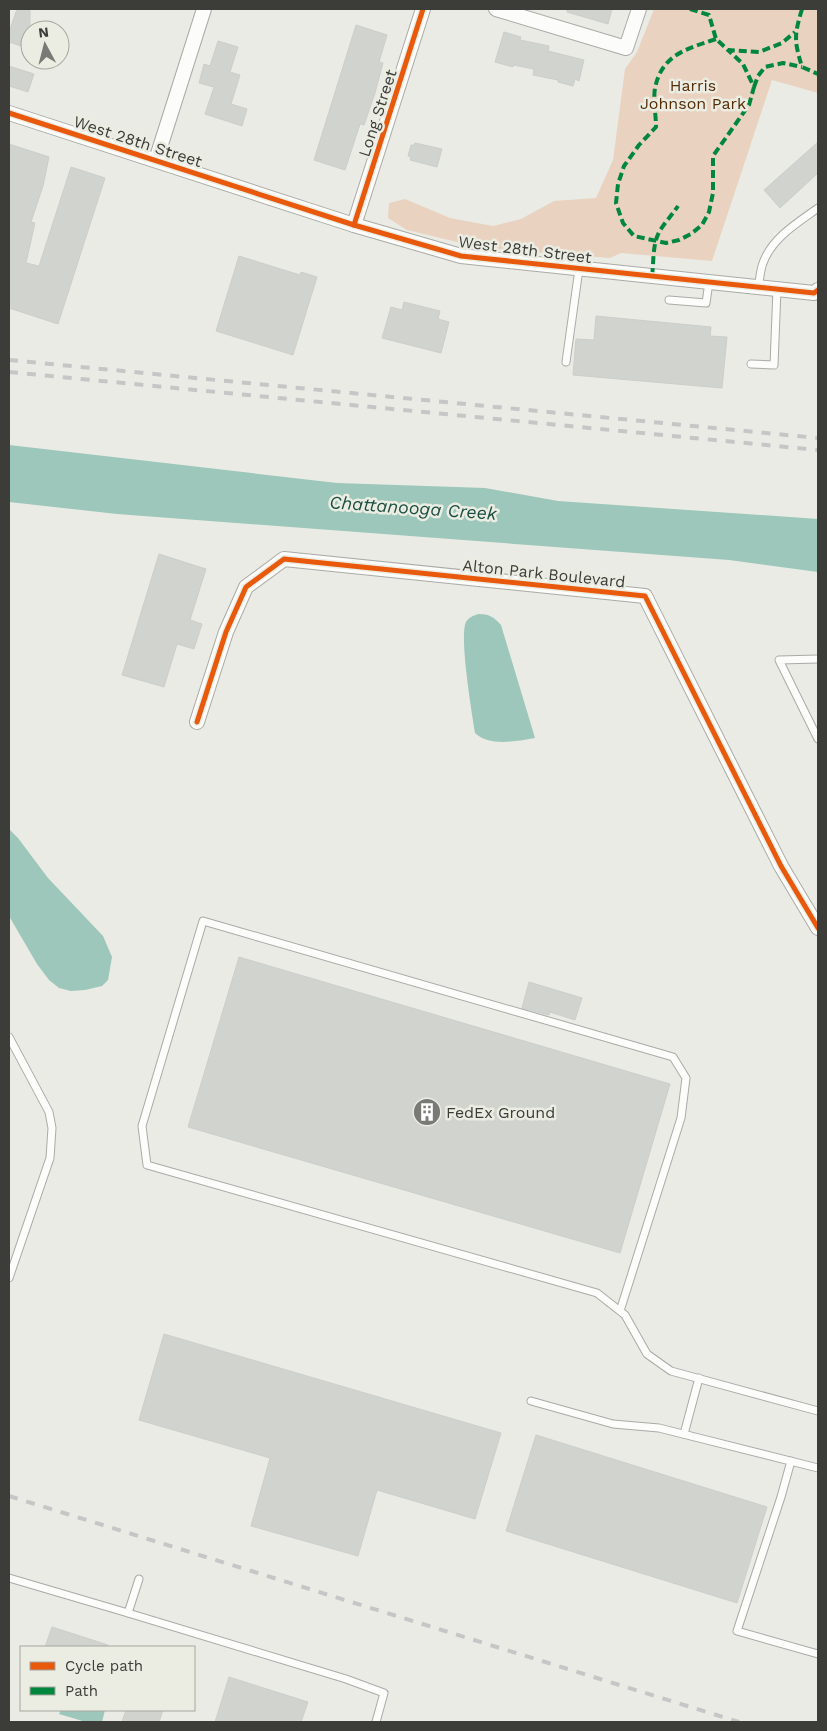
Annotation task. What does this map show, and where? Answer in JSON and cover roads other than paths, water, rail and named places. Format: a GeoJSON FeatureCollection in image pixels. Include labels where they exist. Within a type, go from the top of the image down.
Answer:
{"type":"FeatureCollection","features":[{"type":"Feature","properties":{"kind":"street"},"geometry":{"type":"LineString","coordinates":[[156,160],[204,9]]}},
{"type":"Feature","properties":{"kind":"street","name":"Long Street"},"geometry":{"type":"LineString","coordinates":[[354,225],[423,9]]}},
{"type":"Feature","properties":{"kind":"street"},"geometry":{"type":"LineString","coordinates":[[496,9],[626,48],[638,9]]}},
{"type":"Feature","properties":{"kind":"street","name":"West 28th Street"},"geometry":{"type":"LineString","coordinates":[[9,113],[354,225],[461,256],[814,293],[818,290]]}},
{"type":"Feature","properties":{"kind":"street","name":"Alton Park Boulevard"},"geometry":{"type":"LineString","coordinates":[[197,722],[226,632],[246,587],[284,559],[645,596],[781,866],[818,928]]}},
{"type":"Feature","properties":{"kind":"lane"},"geometry":{"type":"LineString","coordinates":[[758,287],[763,264],[771,246],[790,228],[818,208]]}},
{"type":"Feature","properties":{"kind":"lane"},"geometry":{"type":"LineString","coordinates":[[566,362],[579,269]]}},
{"type":"Feature","properties":{"kind":"lane"},"geometry":{"type":"LineString","coordinates":[[670,300],[706,303],[709,282]]}},
{"type":"Feature","properties":{"kind":"lane"},"geometry":{"type":"LineString","coordinates":[[751,364],[774,365],[777,289]]}},
{"type":"Feature","properties":{"kind":"lane"},"geometry":{"type":"LineString","coordinates":[[818,659],[779,660],[818,740]]}},
{"type":"Feature","properties":{"kind":"lane"},"geometry":{"type":"LineString","coordinates":[[620,1311],[681,1118],[686,1078],[673,1057],[203,921],[142,1126],[147,1165],[597,1293],[620,1311],[625,1314],[647,1354],[671,1371],[818,1411]]}},
{"type":"Feature","properties":{"kind":"lane"},"geometry":{"type":"LineString","coordinates":[[9,1037],[49,1112],[52,1128],[50,1158],[9,1278]]}},
{"type":"Feature","properties":{"kind":"lane"},"geometry":{"type":"LineString","coordinates":[[684,1434],[699,1378]]}},
{"type":"Feature","properties":{"kind":"lane"},"geometry":{"type":"LineString","coordinates":[[531,1401],[613,1424],[659,1428],[818,1468]]}},
{"type":"Feature","properties":{"kind":"lane"},"geometry":{"type":"LineString","coordinates":[[791,1461],[737,1631],[818,1654]]}},
{"type":"Feature","properties":{"kind":"lane"},"geometry":{"type":"LineString","coordinates":[[9,1578],[346,1679],[384,1693],[376,1722]]}},
{"type":"Feature","properties":{"kind":"lane"},"geometry":{"type":"LineString","coordinates":[[128,1613],[140,1579]]}},
{"type":"Feature","properties":{"kind":"water","name":"Chattanooga Creek"},"geometry":{"type":"Polygon","coordinates":[[[9,445],[337,483],[485,488],[558,501],[818,519],[818,572],[729,560],[117,514],[9,502],[9,445]]]}},
{"type":"Feature","properties":{"kind":"water"},"geometry":{"type":"Polygon","coordinates":[[[478,614],[491,616],[501,625],[535,738],[496,742],[475,733],[467,676],[464,630],[467,620],[478,614]]]}},
{"type":"Feature","properties":{"kind":"water"},"geometry":{"type":"Polygon","coordinates":[[[9,829],[48,878],[103,936],[112,957],[108,980],[102,986],[71,991],[59,988],[49,980],[37,964],[9,916],[9,829]]]}},
{"type":"Feature","properties":{"kind":"water"},"geometry":{"type":"Polygon","coordinates":[[[60,1711],[105,1711],[102,1722],[86,1722],[59,1714],[60,1711]]]}},
{"type":"Feature","properties":{"kind":"railway"},"geometry":{"type":"LineString","coordinates":[[9,360],[818,438]]}},
{"type":"Feature","properties":{"kind":"railway"},"geometry":{"type":"LineString","coordinates":[[9,372],[818,450]]}},
{"type":"Feature","properties":{"kind":"railway"},"geometry":{"type":"LineString","coordinates":[[9,1496],[739,1722]]}},
{"type":"Feature","properties":{"kind":"place","name":"FedEx Ground"},"geometry":{"type":"Point","coordinates":[427,1112]}},
{"type":"Feature","properties":{"kind":"park label","name":"Harris Johnson Park"},"geometry":{"type":"Point","coordinates":[693,94]}}]}
